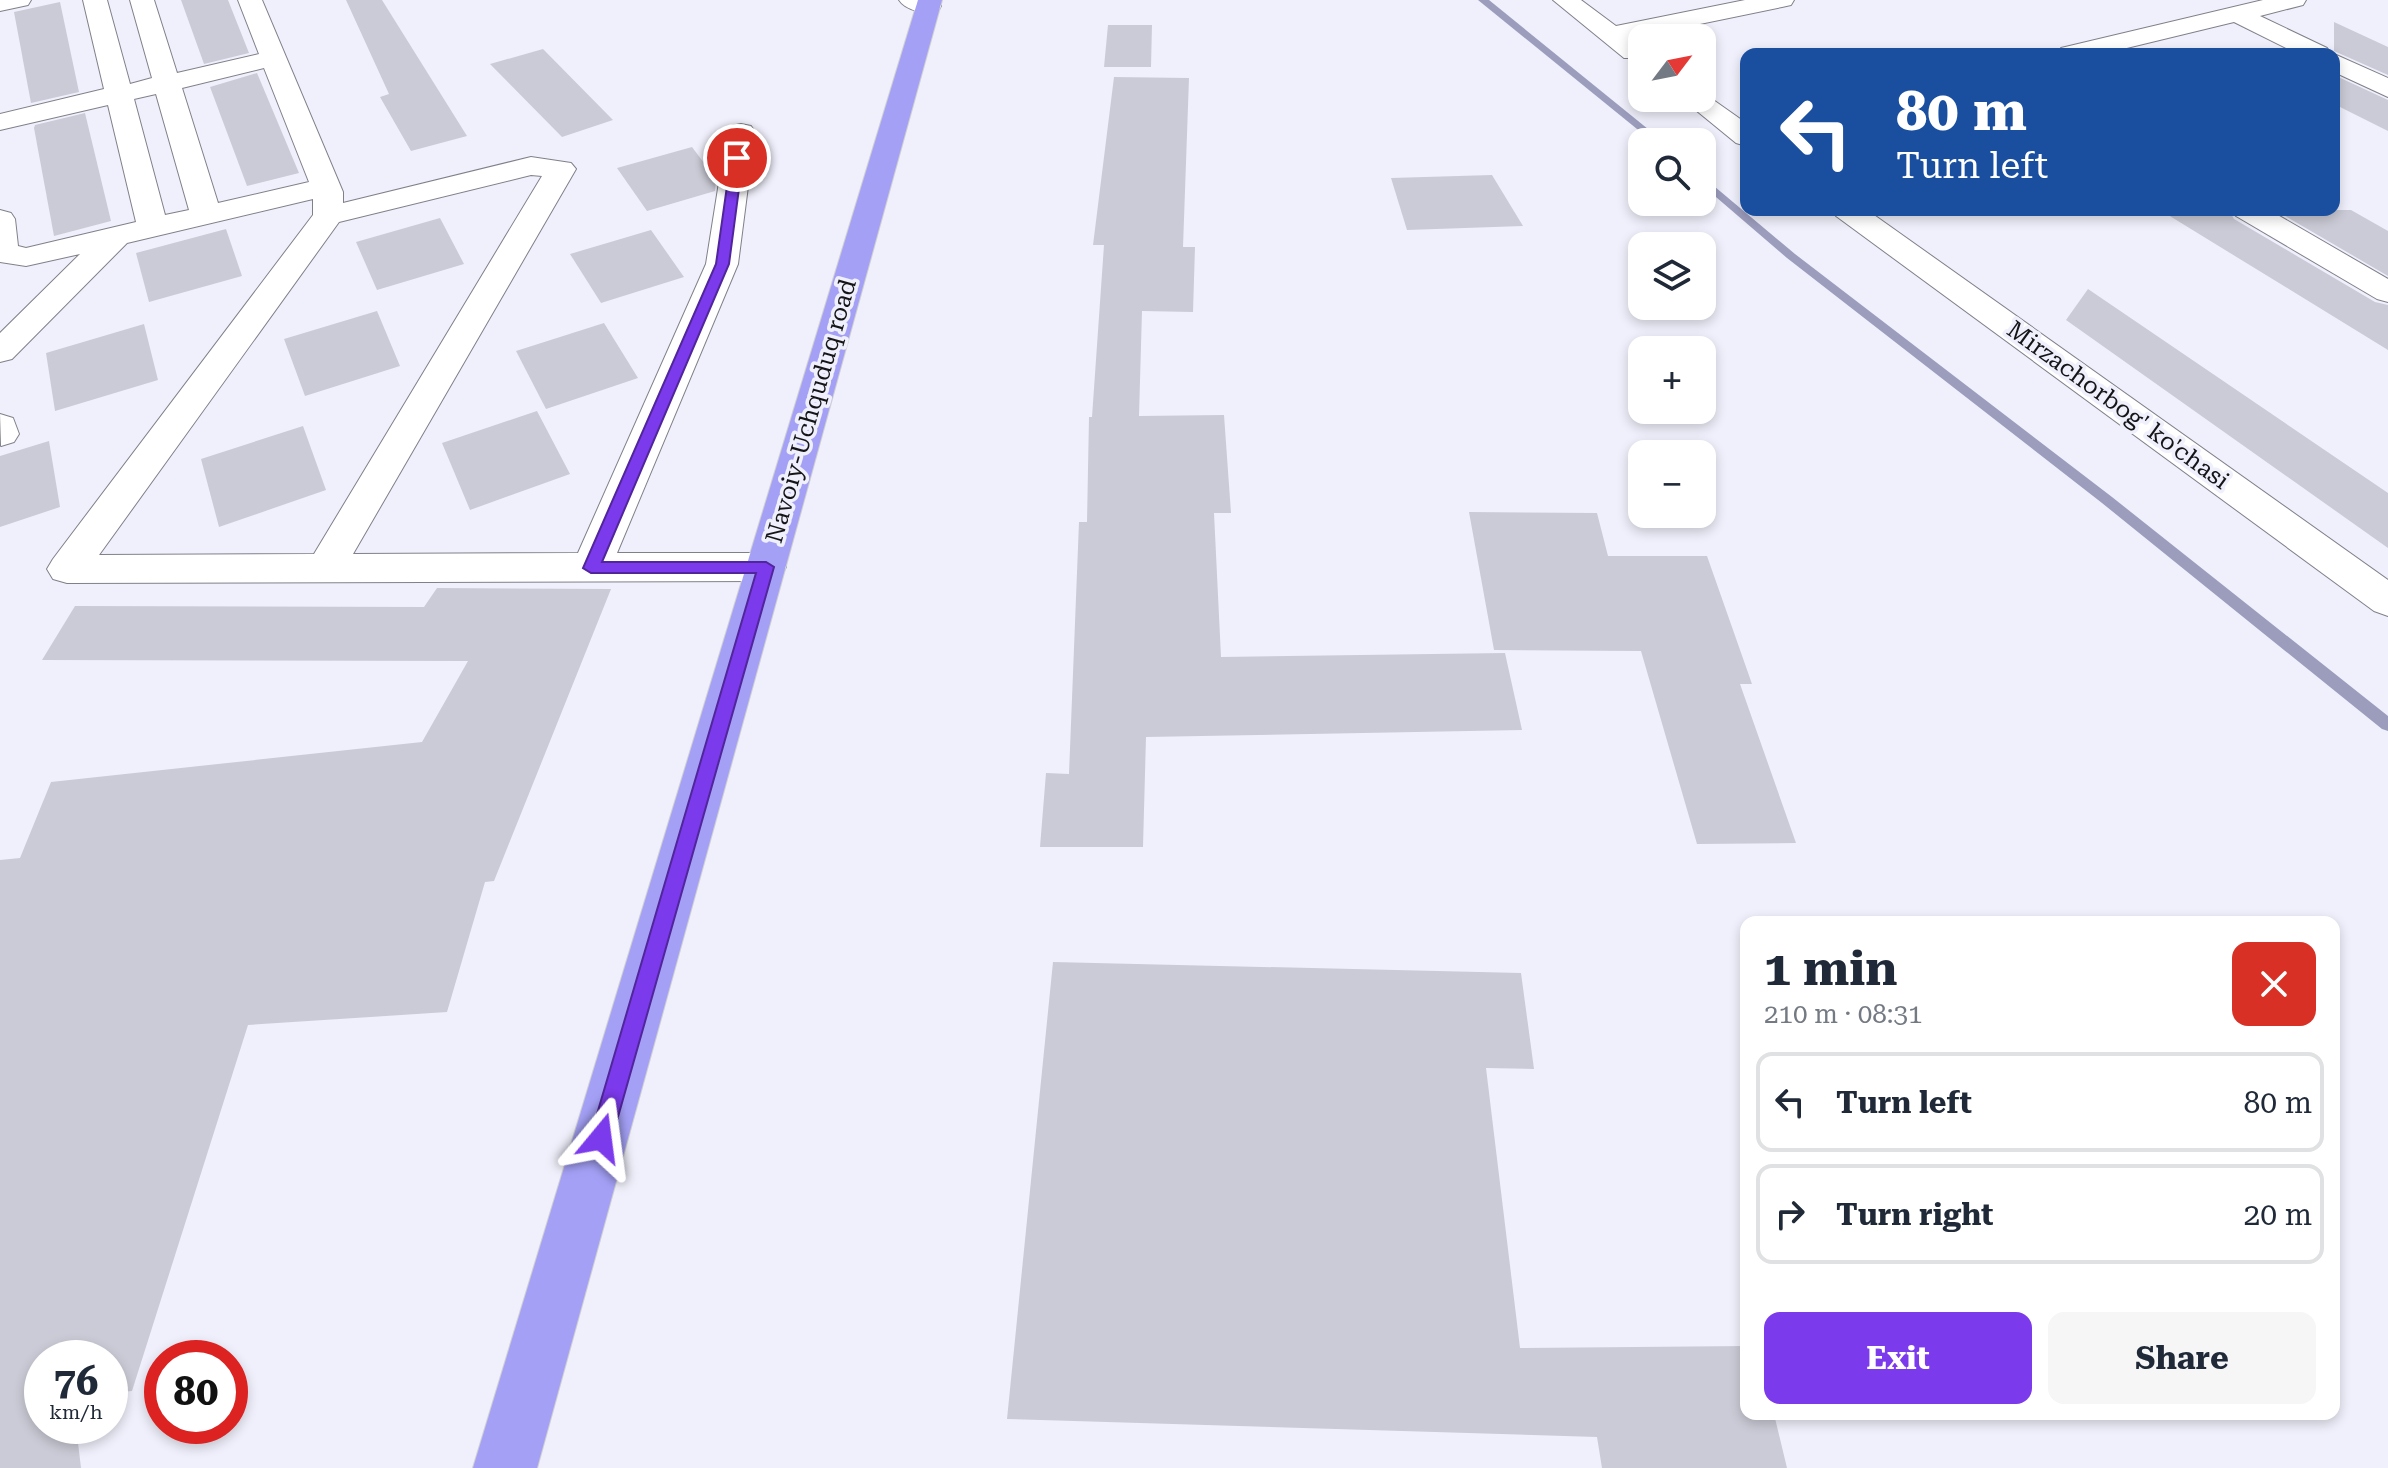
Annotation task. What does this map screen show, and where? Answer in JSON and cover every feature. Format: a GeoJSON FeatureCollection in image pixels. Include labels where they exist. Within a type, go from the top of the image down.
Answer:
{"type":"FeatureCollection","features":[{"type":"Feature","properties":{"kind":"highway","name":"Navoiy-Uchquduq road"},"geometry":{"type":"LineString","coordinates":[[505,1468],[766,567],[923,2]]}},
{"type":"Feature","properties":{"kind":"street"},"geometry":{"type":"LineString","coordinates":[[0,4],[19,0]]}},
{"type":"Feature","properties":{"kind":"street"},"geometry":{"type":"LineString","coordinates":[[95,0],[153,227]]}},
{"type":"Feature","properties":{"kind":"street"},"geometry":{"type":"LineString","coordinates":[[142,0],[206,215]]}},
{"type":"Feature","properties":{"kind":"street"},"geometry":{"type":"LineString","coordinates":[[250,0],[327,202]]}},
{"type":"Feature","properties":{"kind":"street"},"geometry":{"type":"LineString","coordinates":[[1565,0],[1628,48]]}},
{"type":"Feature","properties":{"kind":"street"},"geometry":{"type":"LineString","coordinates":[[1611,35],[1782,0]]}},
{"type":"Feature","properties":{"kind":"street"},"geometry":{"type":"LineString","coordinates":[[2095,48],[2294,0]]}},
{"type":"Feature","properties":{"kind":"street"},"geometry":{"type":"LineString","coordinates":[[2237,14],[2306,48]]}},
{"type":"Feature","properties":{"kind":"street"},"geometry":{"type":"LineString","coordinates":[[0,122],[274,58]]}},
{"type":"Feature","properties":{"kind":"street"},"geometry":{"type":"LineString","coordinates":[[2340,65],[2388,89]]}},
{"type":"Feature","properties":{"kind":"street"},"geometry":{"type":"LineString","coordinates":[[1714,112],[1740,131]]}},
{"type":"Feature","properties":{"kind":"street"},"geometry":{"type":"LineString","coordinates":[[591,568],[722,264],[741,132]]}},
{"type":"Feature","properties":{"kind":"street"},"geometry":{"type":"LineString","coordinates":[[0,219],[3,253],[26,257],[206,215],[327,202],[531,166],[561,169],[325,569]]}},
{"type":"Feature","properties":{"kind":"street"},"geometry":{"type":"LineString","coordinates":[[327,202],[67,569],[766,567]]}},
{"type":"Feature","properties":{"kind":"street","name":"Mirzachorbog' ko'chasi"},"geometry":{"type":"LineString","coordinates":[[1855,216],[2388,601]]}},
{"type":"Feature","properties":{"kind":"street"},"geometry":{"type":"LineString","coordinates":[[2257,216],[2388,292]]}},
{"type":"Feature","properties":{"kind":"street"},"geometry":{"type":"LineString","coordinates":[[0,352],[116,236]]}},
{"type":"Feature","properties":{"kind":"street"},"geometry":{"type":"LineString","coordinates":[[0,426],[1,434]]}},
{"type":"Feature","properties":{"kind":"building"},"geometry":{"type":"Polygon","coordinates":[[[181,0],[228,0],[249,53],[204,64],[181,0]]]}},
{"type":"Feature","properties":{"kind":"building"},"geometry":{"type":"Polygon","coordinates":[[[346,0],[382,0],[467,136],[411,151],[380,97],[389,94],[346,0]]]}},
{"type":"Feature","properties":{"kind":"building"},"geometry":{"type":"Polygon","coordinates":[[[60,2],[79,92],[31,103],[14,12],[60,2]]]}},
{"type":"Feature","properties":{"kind":"building"},"geometry":{"type":"Polygon","coordinates":[[[2334,22],[2388,47],[2388,75],[2340,54],[2340,48],[2334,48],[2334,22]]]}},
{"type":"Feature","properties":{"kind":"building"},"geometry":{"type":"Polygon","coordinates":[[[1108,25],[1152,25],[1151,67],[1104,67],[1108,25]]]}},
{"type":"Feature","properties":{"kind":"building"},"geometry":{"type":"Polygon","coordinates":[[[543,49],[613,120],[562,137],[490,64],[543,49]]]}},
{"type":"Feature","properties":{"kind":"building"},"geometry":{"type":"Polygon","coordinates":[[[257,73],[299,173],[247,186],[210,87],[257,73]]]}},
{"type":"Feature","properties":{"kind":"building"},"geometry":{"type":"Polygon","coordinates":[[[1114,77],[1189,78],[1183,247],[1195,247],[1193,312],[1142,311],[1139,416],[1224,415],[1231,513],[1214,513],[1221,657],[1505,653],[1522,730],[1146,737],[1143,847],[1040,847],[1046,773],[1069,774],[1079,522],[1087,522],[1089,417],[1092,417],[1104,245],[1093,245],[1114,77]]]}},
{"type":"Feature","properties":{"kind":"building"},"geometry":{"type":"Polygon","coordinates":[[[2340,78],[2388,100],[2388,131],[2340,107],[2340,78]]]}},
{"type":"Feature","properties":{"kind":"building"},"geometry":{"type":"Polygon","coordinates":[[[85,113],[111,221],[54,236],[34,128],[35,125],[85,113]]]}},
{"type":"Feature","properties":{"kind":"building"},"geometry":{"type":"Polygon","coordinates":[[[692,147],[716,179],[715,191],[647,211],[617,168],[692,147]]]}},
{"type":"Feature","properties":{"kind":"building"},"geometry":{"type":"Polygon","coordinates":[[[1492,175],[1523,226],[1407,230],[1391,178],[1492,175]]]}},
{"type":"Feature","properties":{"kind":"building"},"geometry":{"type":"Polygon","coordinates":[[[2340,210],[2351,210],[2388,231],[2388,276],[2285,216],[2340,216],[2340,210]]]}},
{"type":"Feature","properties":{"kind":"building"},"geometry":{"type":"Polygon","coordinates":[[[2170,216],[2232,216],[2375,302],[2388,305],[2388,350],[2170,216]]]}},
{"type":"Feature","properties":{"kind":"building"},"geometry":{"type":"Polygon","coordinates":[[[440,218],[464,264],[377,290],[356,242],[440,218]]]}},
{"type":"Feature","properties":{"kind":"building"},"geometry":{"type":"Polygon","coordinates":[[[226,229],[242,276],[149,302],[136,253],[226,229]]]}},
{"type":"Feature","properties":{"kind":"building"},"geometry":{"type":"Polygon","coordinates":[[[651,230],[684,277],[601,303],[570,254],[651,230]]]}},
{"type":"Feature","properties":{"kind":"building"},"geometry":{"type":"Polygon","coordinates":[[[2088,289],[2388,493],[2388,548],[2066,320],[2088,289]]]}},
{"type":"Feature","properties":{"kind":"building"},"geometry":{"type":"Polygon","coordinates":[[[377,311],[400,366],[305,396],[284,339],[377,311]]]}},
{"type":"Feature","properties":{"kind":"building"},"geometry":{"type":"Polygon","coordinates":[[[604,323],[638,378],[546,409],[516,351],[604,323]]]}},
{"type":"Feature","properties":{"kind":"building"},"geometry":{"type":"Polygon","coordinates":[[[144,324],[158,380],[55,411],[46,353],[144,324]]]}},
{"type":"Feature","properties":{"kind":"building"},"geometry":{"type":"Polygon","coordinates":[[[537,411],[570,474],[470,510],[442,443],[537,411]]]}},
{"type":"Feature","properties":{"kind":"building"},"geometry":{"type":"Polygon","coordinates":[[[303,426],[326,490],[219,527],[201,459],[303,426]]]}},
{"type":"Feature","properties":{"kind":"building"},"geometry":{"type":"Polygon","coordinates":[[[49,441],[60,507],[0,527],[0,456],[49,441]]]}},
{"type":"Feature","properties":{"kind":"building"},"geometry":{"type":"Polygon","coordinates":[[[1469,512],[1597,513],[1608,556],[1707,556],[1752,684],[1740,684],[1796,843],[1697,844],[1641,651],[1494,650],[1469,512]]]}},
{"type":"Feature","properties":{"kind":"building"},"geometry":{"type":"Polygon","coordinates":[[[437,588],[611,589],[494,881],[485,882],[447,1012],[248,1025],[148,1340],[144,1340],[144,1353],[132,1391],[128,1391],[128,1340],[24,1340],[24,1444],[78,1444],[81,1468],[0,1468],[0,860],[20,858],[51,782],[422,742],[468,661],[42,660],[75,606],[424,607],[437,588]]]}},
{"type":"Feature","properties":{"kind":"building"},"geometry":{"type":"Polygon","coordinates":[[[1053,962],[1521,973],[1534,1069],[1486,1068],[1520,1348],[1740,1346],[1740,1420],[1775,1420],[1787,1468],[1602,1468],[1597,1437],[1007,1419],[1053,962]]]}},
{"type":"Feature","properties":{"kind":"waterway"},"geometry":{"type":"LineString","coordinates":[[1483,0],[1642,128]]}},
{"type":"Feature","properties":{"kind":"waterway"},"geometry":{"type":"LineString","coordinates":[[1716,191],[1740,212]]}},
{"type":"Feature","properties":{"kind":"waterway"},"geometry":{"type":"LineString","coordinates":[[1745,216],[1791,256],[2107,500],[2388,725]]}},
{"type":"Feature","properties":{"kind":"route"},"geometry":{"type":"LineString","coordinates":[[601,1138],[766,567],[591,568],[722,264],[737,158]]}}]}
